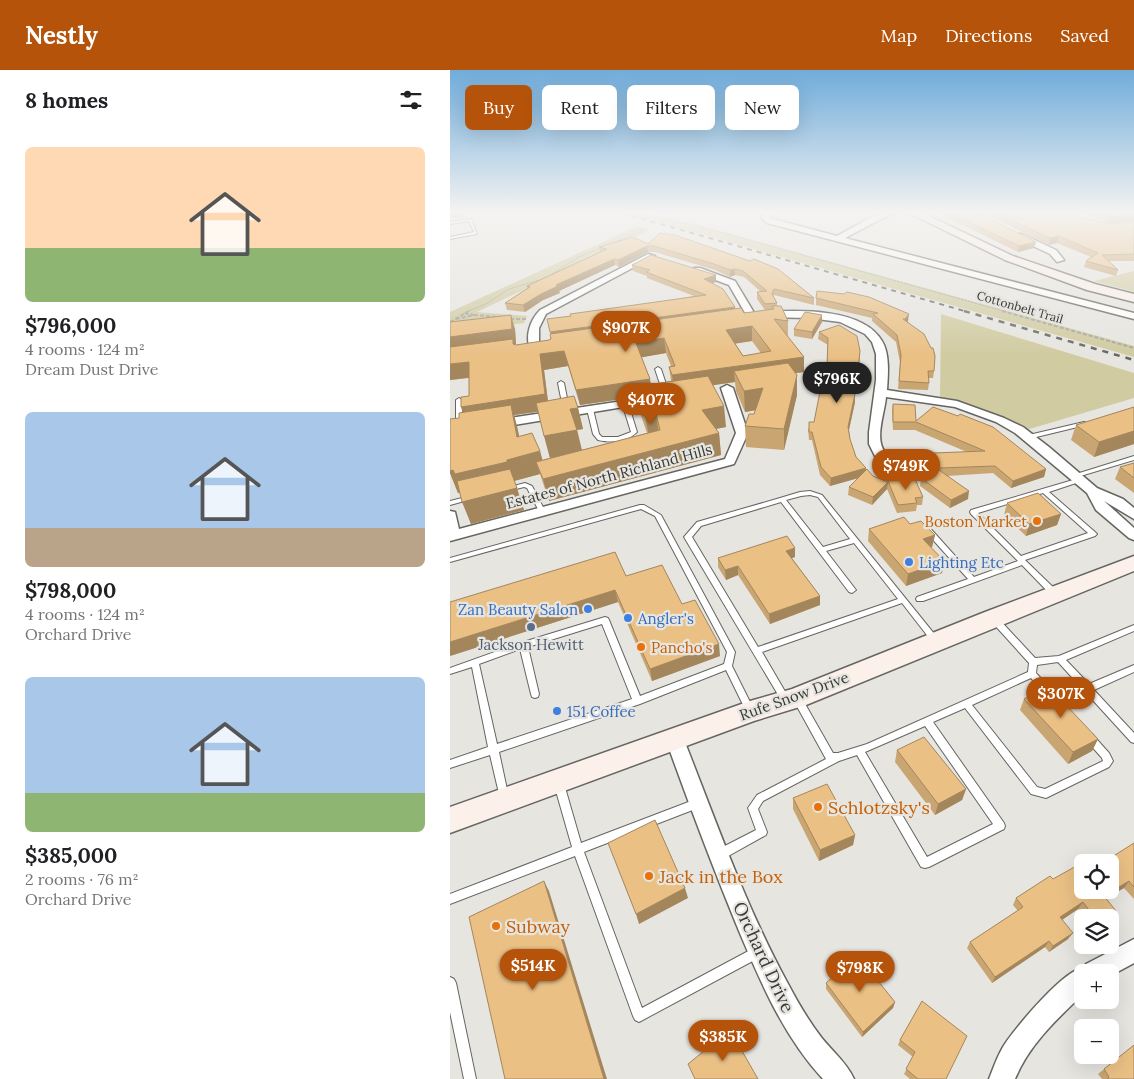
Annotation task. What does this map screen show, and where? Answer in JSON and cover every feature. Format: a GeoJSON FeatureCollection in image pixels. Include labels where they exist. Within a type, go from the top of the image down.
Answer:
{"type":"FeatureCollection","features":[{"type":"Feature","properties":{"kind":"main road"},"geometry":{"type":"LineString","coordinates":[[1015,260],[1091,286],[1134,298]]}},
{"type":"Feature","properties":{"kind":"main road","name":"Rufe Snow Drive"},"geometry":{"type":"LineString","coordinates":[[450,820],[750,712],[792,699],[1134,563]]}},
{"type":"Feature","properties":{"kind":"street"},"geometry":{"type":"LineString","coordinates":[[535,347],[535,324],[543,312],[651,260]]}},
{"type":"Feature","properties":{"kind":"street"},"geometry":{"type":"LineString","coordinates":[[918,260],[1134,316]]}},
{"type":"Feature","properties":{"kind":"street"},"geometry":{"type":"LineString","coordinates":[[685,266],[732,283],[746,317],[812,314],[840,319],[863,329],[877,341],[880,354],[881,393],[874,441],[878,452],[897,468]]}},
{"type":"Feature","properties":{"kind":"street","name":"Estates of North Richland Hills"},"geometry":{"type":"LineString","coordinates":[[452,535],[730,461],[742,433],[727,388]]}},
{"type":"Feature","properties":{"kind":"street"},"geometry":{"type":"LineString","coordinates":[[881,393],[957,404],[1000,420],[1028,437],[1092,491],[1118,502],[1134,515]]}},
{"type":"Feature","properties":{"kind":"street"},"geometry":{"type":"LineString","coordinates":[[488,425],[671,396]]}},
{"type":"Feature","properties":{"kind":"street"},"geometry":{"type":"LineString","coordinates":[[1092,491],[1101,507],[1134,535]]}},
{"type":"Feature","properties":{"kind":"street"},"geometry":{"type":"LineString","coordinates":[[450,515],[452,535]]}},
{"type":"Feature","properties":{"kind":"street","name":"Orchard Drive"},"geometry":{"type":"LineString","coordinates":[[675,740],[719,855],[760,951],[795,1022],[825,1064],[841,1079]]}},
{"type":"Feature","properties":{"kind":"street"},"geometry":{"type":"LineString","coordinates":[[1109,964],[1134,950]]}},
{"type":"Feature","properties":{"kind":"street"},"geometry":{"type":"LineString","coordinates":[[1002,1079],[1011,1057],[1039,1019],[1074,986]]}},
{"type":"Feature","properties":{"kind":"lane"},"geometry":{"type":"LineString","coordinates":[[658,369],[671,396]]}},
{"type":"Feature","properties":{"kind":"lane"},"geometry":{"type":"LineString","coordinates":[[561,383],[567,413]]}},
{"type":"Feature","properties":{"kind":"lane"},"geometry":{"type":"LineString","coordinates":[[459,429],[460,400]]}},
{"type":"Feature","properties":{"kind":"lane"},"geometry":{"type":"LineString","coordinates":[[590,409],[596,434],[600,439],[609,441],[621,439],[634,432],[625,403]]}},
{"type":"Feature","properties":{"kind":"lane"},"geometry":{"type":"LineString","coordinates":[[1028,437],[1042,433],[1054,433],[1090,422]]}},
{"type":"Feature","properties":{"kind":"lane"},"geometry":{"type":"LineString","coordinates":[[1055,594],[973,512],[1044,491],[1134,458]]}},
{"type":"Feature","properties":{"kind":"lane"},"geometry":{"type":"LineString","coordinates":[[500,491],[525,485],[530,486],[542,511]]}},
{"type":"Feature","properties":{"kind":"lane"},"geometry":{"type":"LineString","coordinates":[[920,599],[1093,534],[1044,491]]}},
{"type":"Feature","properties":{"kind":"lane"},"geometry":{"type":"LineString","coordinates":[[838,757],[830,757],[792,699],[756,651],[688,537],[700,524],[782,499],[810,493],[820,496],[936,641]]}},
{"type":"Feature","properties":{"kind":"lane"},"geometry":{"type":"LineString","coordinates":[[450,503],[482,496]]}},
{"type":"Feature","properties":{"kind":"lane"},"geometry":{"type":"LineString","coordinates":[[782,499],[852,590]]}},
{"type":"Feature","properties":{"kind":"lane"},"geometry":{"type":"LineString","coordinates":[[450,560],[642,507],[658,515],[731,652],[728,666],[750,712]]}},
{"type":"Feature","properties":{"kind":"lane"},"geometry":{"type":"LineString","coordinates":[[926,528],[973,580]]}},
{"type":"Feature","properties":{"kind":"lane"},"geometry":{"type":"LineString","coordinates":[[821,550],[855,540]]}},
{"type":"Feature","properties":{"kind":"lane"},"geometry":{"type":"LineString","coordinates":[[756,651],[903,600]]}},
{"type":"Feature","properties":{"kind":"lane"},"geometry":{"type":"LineString","coordinates":[[993,618],[1033,662],[1032,674],[1056,701]]}},
{"type":"Feature","properties":{"kind":"lane"},"geometry":{"type":"LineString","coordinates":[[450,670],[605,620],[637,700]]}},
{"type":"Feature","properties":{"kind":"lane"},"geometry":{"type":"LineString","coordinates":[[1033,662],[1060,660],[1134,628]]}},
{"type":"Feature","properties":{"kind":"lane"},"geometry":{"type":"LineString","coordinates":[[523,645],[536,694]]}},
{"type":"Feature","properties":{"kind":"lane"},"geometry":{"type":"LineString","coordinates":[[1060,660],[1134,739]]}},
{"type":"Feature","properties":{"kind":"lane"},"geometry":{"type":"LineString","coordinates":[[475,663],[505,800]]}},
{"type":"Feature","properties":{"kind":"lane"},"geometry":{"type":"LineString","coordinates":[[450,764],[494,751],[728,666]]}},
{"type":"Feature","properties":{"kind":"lane"},"geometry":{"type":"LineString","coordinates":[[1087,689],[1134,668]]}},
{"type":"Feature","properties":{"kind":"lane"},"geometry":{"type":"LineString","coordinates":[[719,855],[762,832],[753,808],[760,798],[838,757],[927,721],[1032,674]]}},
{"type":"Feature","properties":{"kind":"lane"},"geometry":{"type":"LineString","coordinates":[[966,703],[1034,791],[1039,794],[1046,794],[1106,764],[1108,761],[1106,756],[1082,729]]}},
{"type":"Feature","properties":{"kind":"lane"},"geometry":{"type":"LineString","coordinates":[[858,750],[925,863],[1000,826],[927,721]]}},
{"type":"Feature","properties":{"kind":"lane"},"geometry":{"type":"LineString","coordinates":[[558,782],[578,850],[639,1016],[760,951]]}},
{"type":"Feature","properties":{"kind":"lane"},"geometry":{"type":"LineString","coordinates":[[450,899],[699,803]]}},
{"type":"Feature","properties":{"kind":"lane"},"geometry":{"type":"LineString","coordinates":[[450,983],[470,1079]]}},
{"type":"Feature","properties":{"kind":"path"},"geometry":{"type":"LineString","coordinates":[[451,322],[509,289],[550,276],[574,260]]}},
{"type":"Feature","properties":{"kind":"path","name":"Cottonbelt Trail"},"geometry":{"type":"LineString","coordinates":[[817,260],[1134,348]]}},
{"type":"Feature","properties":{"kind":"path"},"geometry":{"type":"LineString","coordinates":[[464,313],[529,319]]}},
{"type":"Feature","properties":{"kind":"path"},"geometry":{"type":"LineString","coordinates":[[451,322],[474,315]]}},
{"type":"Feature","properties":{"kind":"shaded area"},"geometry":{"type":"Polygon","coordinates":[[[563,260],[587,260],[477,312],[527,316],[524,323],[450,333],[450,312],[563,260]]]}},
{"type":"Feature","properties":{"kind":"shaded area"},"geometry":{"type":"Polygon","coordinates":[[[793,260],[825,260],[1134,346],[1134,357],[793,260]]]}},
{"type":"Feature","properties":{"kind":"shaded area"},"geometry":{"type":"Polygon","coordinates":[[[1134,271],[1134,292],[1094,281],[1134,271]]]}},
{"type":"Feature","properties":{"kind":"shaded area"},"geometry":{"type":"Polygon","coordinates":[[[941,314],[1134,373],[1134,398],[1026,430],[984,410],[940,397],[941,314]]]}},
{"type":"Feature","properties":{"kind":"building"},"geometry":{"type":"Polygon","coordinates":[[[583,260],[612,260],[556,285],[558,286],[523,305],[505,303],[530,287],[527,286],[583,260]]]}},
{"type":"Feature","properties":{"kind":"building"},"geometry":{"type":"Polygon","coordinates":[[[641,260],[668,260],[716,275],[704,279],[723,289],[735,307],[550,332],[547,319],[571,316],[570,314],[706,295],[646,272],[650,270],[632,265],[641,260]]]}},
{"type":"Feature","properties":{"kind":"building"},"geometry":{"type":"Polygon","coordinates":[[[701,260],[757,260],[778,269],[814,298],[774,289],[772,294],[777,303],[765,304],[757,292],[767,291],[743,271],[730,270],[701,260]]]}},
{"type":"Feature","properties":{"kind":"building"},"geometry":{"type":"Polygon","coordinates":[[[1107,260],[1118,270],[1086,261],[1107,260]]]}},
{"type":"Feature","properties":{"kind":"building"},"geometry":{"type":"Polygon","coordinates":[[[817,291],[844,294],[847,292],[869,297],[909,314],[903,319],[924,334],[931,348],[933,348],[935,356],[934,371],[928,371],[929,383],[899,381],[901,355],[897,335],[873,314],[878,313],[816,298],[817,291]]]}},
{"type":"Feature","properties":{"kind":"building"},"geometry":{"type":"Polygon","coordinates":[[[772,306],[781,306],[788,321],[774,319],[804,357],[672,375],[669,367],[675,366],[664,338],[636,343],[650,379],[576,390],[564,351],[540,354],[545,394],[461,407],[461,397],[469,396],[469,362],[450,364],[450,347],[513,339],[513,344],[516,345],[549,340],[551,339],[550,334],[741,308],[744,313],[774,309],[772,306]],[[752,326],[726,330],[743,356],[771,351],[752,326]]]}},
{"type":"Feature","properties":{"kind":"building"},"geometry":{"type":"Polygon","coordinates":[[[805,312],[822,315],[812,332],[794,329],[805,312]]]}},
{"type":"Feature","properties":{"kind":"building"},"geometry":{"type":"Polygon","coordinates":[[[511,315],[512,329],[450,337],[450,322],[511,315]]]}},
{"type":"Feature","properties":{"kind":"building"},"geometry":{"type":"Polygon","coordinates":[[[839,325],[857,336],[860,351],[857,379],[855,379],[855,394],[848,427],[856,457],[866,468],[831,478],[821,467],[812,432],[809,432],[809,422],[814,422],[825,366],[827,366],[828,338],[819,332],[839,325]]]}},
{"type":"Feature","properties":{"kind":"building"},"geometry":{"type":"Polygon","coordinates":[[[788,363],[797,375],[784,429],[745,426],[749,414],[754,414],[763,388],[744,391],[734,371],[788,363]]]}},
{"type":"Feature","properties":{"kind":"building"},"geometry":{"type":"Polygon","coordinates":[[[708,376],[724,406],[702,410],[719,433],[543,479],[536,462],[660,430],[656,414],[645,416],[634,387],[708,376]]]}},
{"type":"Feature","properties":{"kind":"building"},"geometry":{"type":"Polygon","coordinates":[[[574,396],[578,408],[570,409],[577,430],[544,436],[536,403],[574,396]]]}},
{"type":"Feature","properties":{"kind":"building"},"geometry":{"type":"Polygon","coordinates":[[[893,404],[915,405],[916,421],[933,407],[958,416],[960,414],[993,427],[1046,469],[1013,481],[995,466],[939,468],[933,453],[985,451],[916,422],[893,422],[893,404]]]}},
{"type":"Feature","properties":{"kind":"building"},"geometry":{"type":"Polygon","coordinates":[[[511,405],[517,437],[532,433],[540,451],[507,460],[507,462],[455,474],[453,470],[450,471],[450,419],[459,418],[459,413],[511,405]]]}},
{"type":"Feature","properties":{"kind":"building"},"geometry":{"type":"Polygon","coordinates":[[[1134,407],[1134,431],[1099,442],[1076,425],[1134,407]]]}},
{"type":"Feature","properties":{"kind":"building"},"geometry":{"type":"Polygon","coordinates":[[[1134,463],[1134,478],[1120,467],[1134,463]]]}},
{"type":"Feature","properties":{"kind":"building"},"geometry":{"type":"Polygon","coordinates":[[[510,469],[517,488],[462,502],[457,481],[510,469]]]}},
{"type":"Feature","properties":{"kind":"building"},"geometry":{"type":"Polygon","coordinates":[[[867,469],[873,476],[888,482],[873,497],[849,487],[867,469]]]}},
{"type":"Feature","properties":{"kind":"building"},"geometry":{"type":"Polygon","coordinates":[[[939,470],[969,491],[951,500],[921,478],[939,470]]]}},
{"type":"Feature","properties":{"kind":"building"},"geometry":{"type":"Polygon","coordinates":[[[915,479],[923,497],[915,498],[917,503],[898,505],[888,481],[915,479]]]}},
{"type":"Feature","properties":{"kind":"building"},"geometry":{"type":"Polygon","coordinates":[[[1038,493],[1061,514],[1029,524],[1007,503],[1038,493]]]}},
{"type":"Feature","properties":{"kind":"building","name":"Lighting Etc"},"geometry":{"type":"Polygon","coordinates":[[[904,517],[910,524],[921,521],[935,535],[923,539],[944,561],[908,574],[869,529],[904,517]]]}},
{"type":"Feature","properties":{"kind":"building"},"geometry":{"type":"Polygon","coordinates":[[[787,536],[795,548],[786,551],[820,596],[769,614],[738,566],[725,570],[718,558],[787,536]]]}},
{"type":"Feature","properties":{"kind":"building"},"geometry":{"type":"Polygon","coordinates":[[[615,552],[626,576],[662,565],[682,604],[695,600],[719,644],[650,669],[615,590],[450,642],[450,602],[615,552]]]}},
{"type":"Feature","properties":{"kind":"building"},"geometry":{"type":"Polygon","coordinates":[[[1049,687],[1098,739],[1073,752],[1024,699],[1049,687]]]}},
{"type":"Feature","properties":{"kind":"building"},"geometry":{"type":"Polygon","coordinates":[[[924,737],[966,789],[938,804],[897,750],[924,737]]]}},
{"type":"Feature","properties":{"kind":"building"},"geometry":{"type":"Polygon","coordinates":[[[827,784],[855,835],[820,850],[793,798],[827,784]]]}},
{"type":"Feature","properties":{"kind":"building","name":"Jack in the Box"},"geometry":{"type":"Polygon","coordinates":[[[655,820],[685,888],[636,914],[608,843],[655,820]]]}},
{"type":"Feature","properties":{"kind":"building"},"geometry":{"type":"Polygon","coordinates":[[[1134,843],[1134,887],[1129,881],[1119,887],[1119,854],[1117,854],[1134,843]]]}},
{"type":"Feature","properties":{"kind":"building"},"geometry":{"type":"Polygon","coordinates":[[[1074,867],[1074,899],[1106,899],[1114,909],[1088,909],[1083,902],[1060,917],[1073,933],[1053,946],[1049,941],[995,977],[970,942],[1023,907],[1016,898],[1050,876],[1053,879],[1074,867]]]}},
{"type":"Feature","properties":{"kind":"building"},"geometry":{"type":"Polygon","coordinates":[[[544,881],[604,1079],[505,1079],[469,917],[544,881]]]}},
{"type":"Feature","properties":{"kind":"building"},"geometry":{"type":"Polygon","coordinates":[[[857,955],[895,1002],[863,1032],[826,983],[857,955]]]}},
{"type":"Feature","properties":{"kind":"building"},"geometry":{"type":"Polygon","coordinates":[[[922,1001],[967,1036],[946,1079],[918,1079],[906,1069],[915,1052],[900,1040],[922,1001]]]}},
{"type":"Feature","properties":{"kind":"building"},"geometry":{"type":"Polygon","coordinates":[[[730,1030],[758,1079],[695,1079],[688,1064],[730,1030]]]}},
{"type":"Feature","properties":{"kind":"building"},"geometry":{"type":"Polygon","coordinates":[[[1134,1045],[1134,1079],[1107,1079],[1109,1077],[1104,1069],[1110,1064],[1119,1064],[1119,1057],[1134,1045]]]}},
{"type":"Feature","properties":{"kind":"railway"},"geometry":{"type":"LineString","coordinates":[[787,260],[968,312]]}},
{"type":"Feature","properties":{"kind":"railway"},"geometry":{"type":"LineString","coordinates":[[964,311],[1134,360]]}},
{"type":"Feature","properties":{"kind":"place","name":"Boston Market"},"geometry":{"type":"Point","coordinates":[1037,521]}},
{"type":"Feature","properties":{"kind":"place","name":"Lighting Etc"},"geometry":{"type":"Point","coordinates":[909,562]}},
{"type":"Feature","properties":{"kind":"place","name":"Zan Beauty Salon"},"geometry":{"type":"Point","coordinates":[588,609]}},
{"type":"Feature","properties":{"kind":"place","name":"Angler's"},"geometry":{"type":"Point","coordinates":[628,618]}},
{"type":"Feature","properties":{"kind":"place","name":"Jackson Hewitt"},"geometry":{"type":"Point","coordinates":[531,627]}},
{"type":"Feature","properties":{"kind":"place","name":"Pancho's"},"geometry":{"type":"Point","coordinates":[641,647]}},
{"type":"Feature","properties":{"kind":"place","name":"151 Coffee"},"geometry":{"type":"Point","coordinates":[557,711]}},
{"type":"Feature","properties":{"kind":"place","name":"Schlotzsky's"},"geometry":{"type":"Point","coordinates":[818,807]}},
{"type":"Feature","properties":{"kind":"place","name":"Jack in the Box"},"geometry":{"type":"Point","coordinates":[649,876]}},
{"type":"Feature","properties":{"kind":"place","name":"Subway"},"geometry":{"type":"Point","coordinates":[496,926]}}]}
